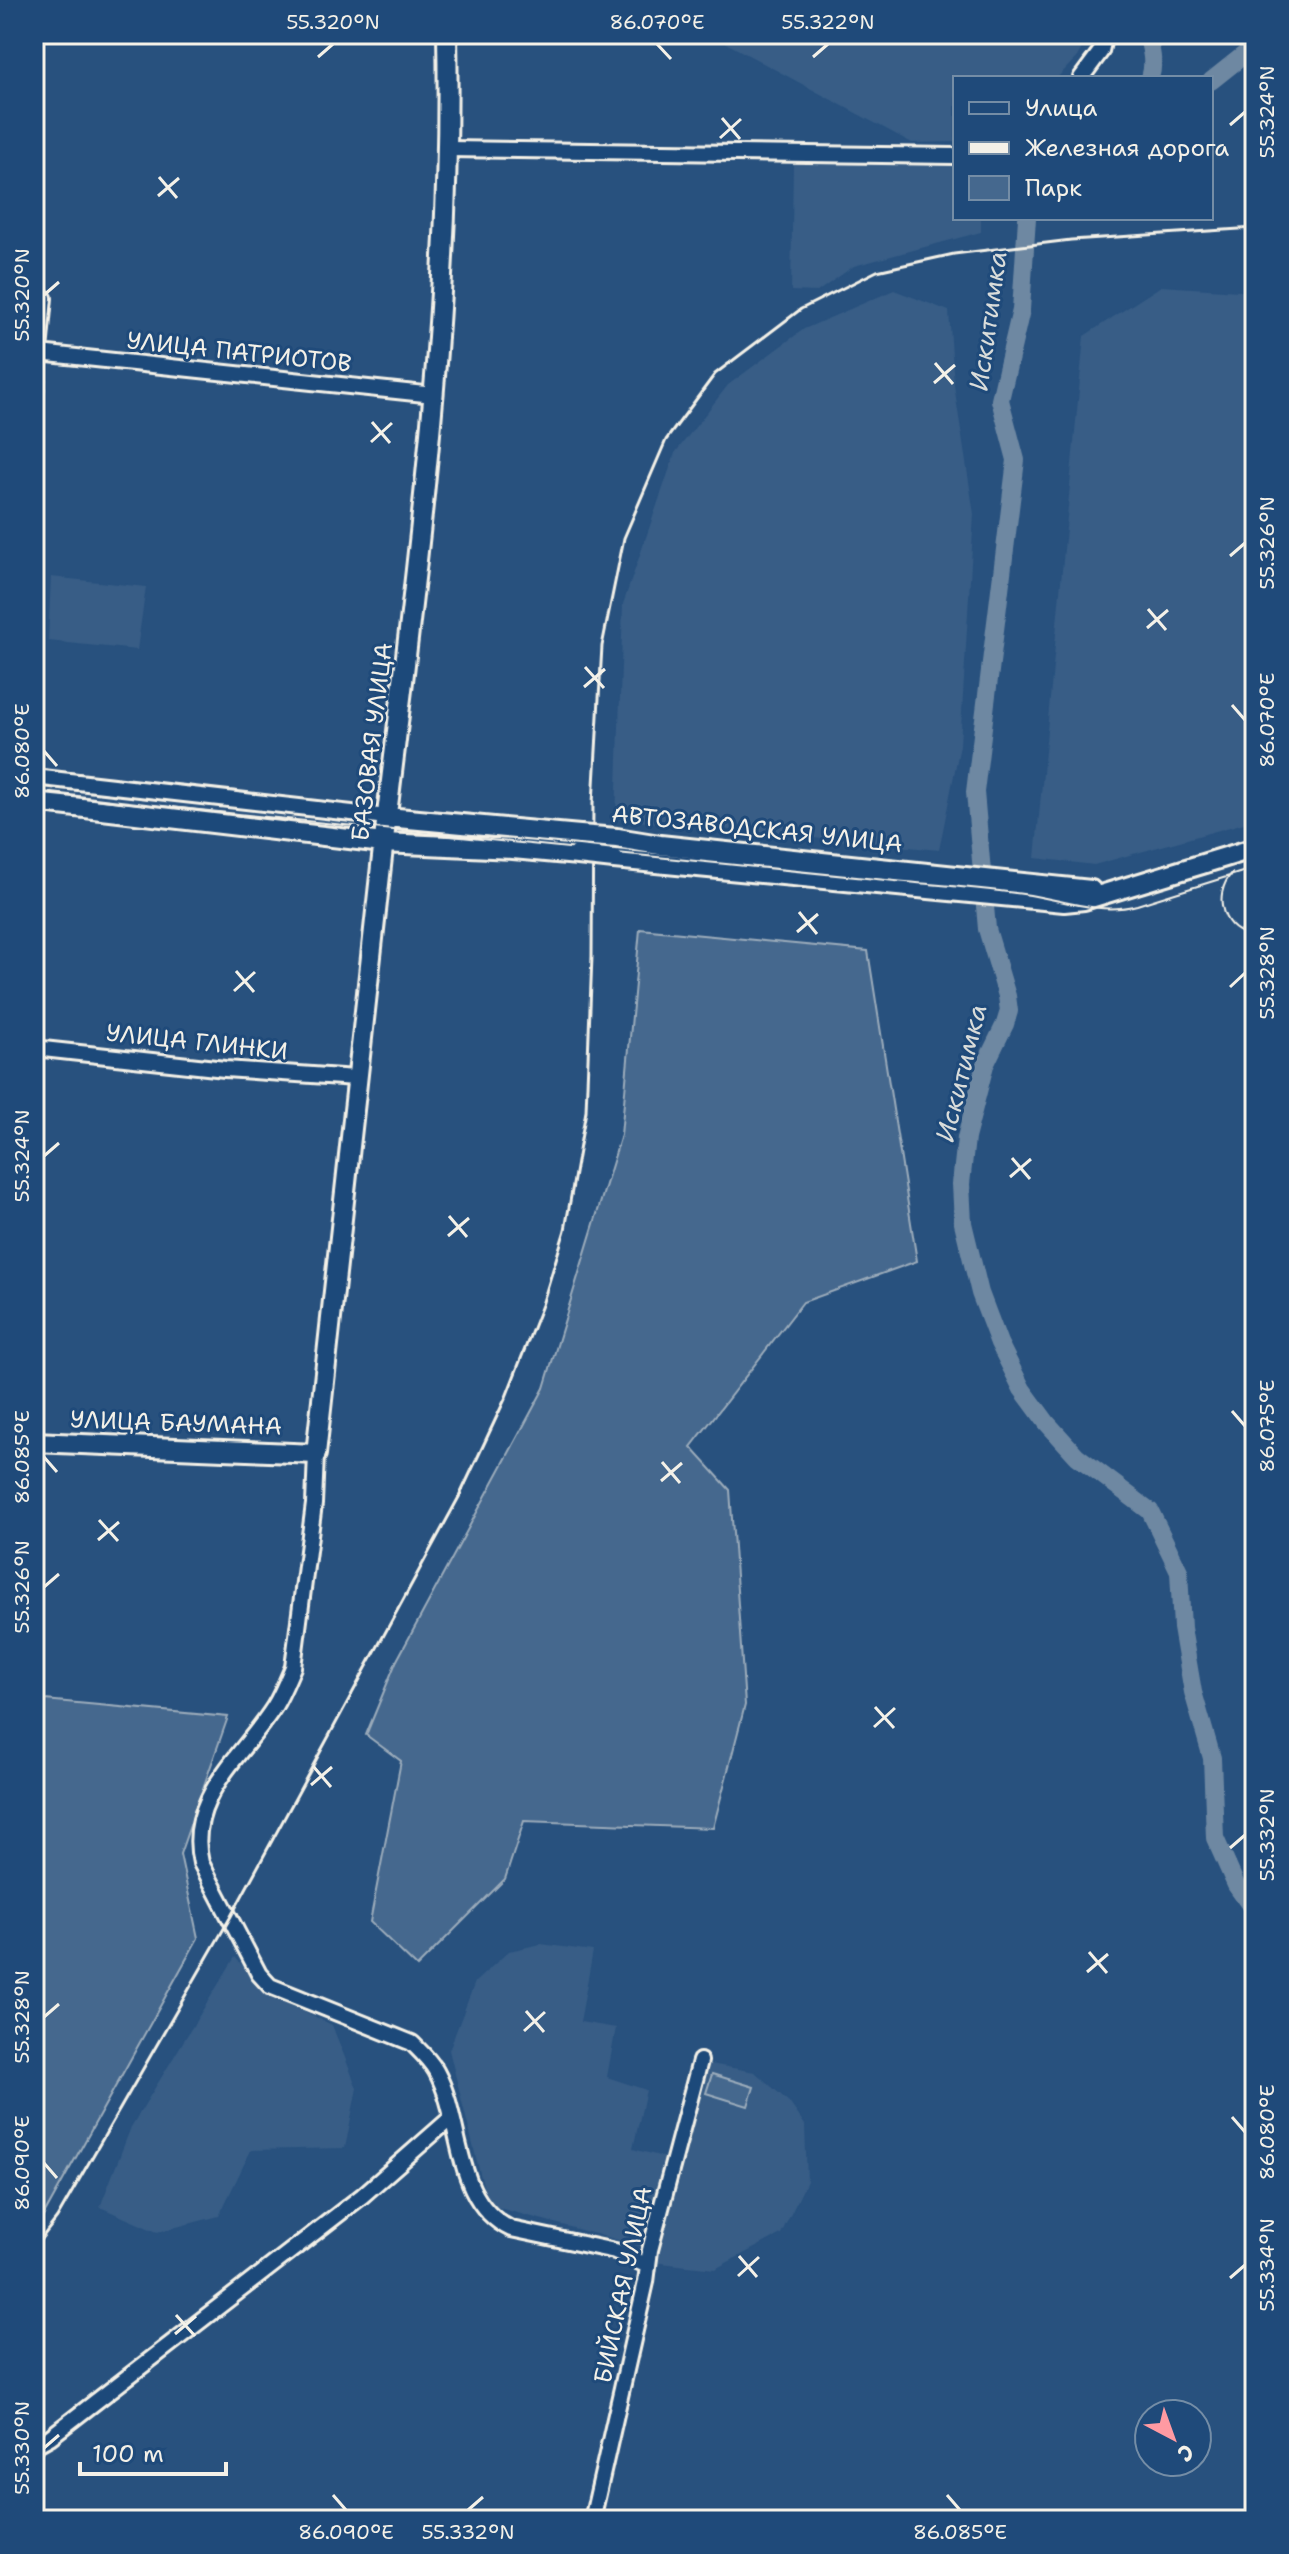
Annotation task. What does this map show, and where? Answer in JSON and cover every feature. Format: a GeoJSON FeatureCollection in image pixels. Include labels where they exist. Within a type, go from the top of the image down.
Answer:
{"type":"FeatureCollection","features":[{"type":"Feature","properties":{"kind":"main road","name":"БАЗОВАЯ УЛИЦА"},"geometry":{"type":"LineString","coordinates":[[316,1454],[434,395],[443,290],[449,149],[447,34]]}},
{"type":"Feature","properties":{"kind":"main road","name":"АВТОЗАВОДСКАЯ УЛИЦА"},"geometry":{"type":"LineString","coordinates":[[34,802],[383,843],[513,849],[921,880]]}},
{"type":"Feature","properties":{"kind":"main road","name":"АВТОЗАВОДСКАЯ УЛИЦА"},"geometry":{"type":"LineString","coordinates":[[387,817],[617,838],[1029,892],[1121,889],[1255,848]]}},
{"type":"Feature","properties":{"kind":"main road","name":"УЛИЦА БАУМАНА"},"geometry":{"type":"LineString","coordinates":[[34,1442],[316,1454]]}},
{"type":"Feature","properties":{"kind":"street"},"geometry":{"type":"LineString","coordinates":[[1082,76],[1101,51],[1105,34]]}},
{"type":"Feature","properties":{"kind":"street"},"geometry":{"type":"LineString","coordinates":[[449,149],[953,156]]}},
{"type":"Feature","properties":{"kind":"street"},"geometry":{"type":"LineString","coordinates":[[34,297],[44,298],[34,403]]}},
{"type":"Feature","properties":{"kind":"street","name":"УЛИЦА ПАТРИОТОВ"},"geometry":{"type":"LineString","coordinates":[[39,353],[434,395]]}},
{"type":"Feature","properties":{"kind":"street"},"geometry":{"type":"LineString","coordinates":[[34,777],[387,817]]}},
{"type":"Feature","properties":{"kind":"street","name":"УЛИЦА ГЛИНКИ"},"geometry":{"type":"LineString","coordinates":[[34,1048],[225,1069],[356,1078]]}},
{"type":"Feature","properties":{"kind":"street"},"geometry":{"type":"LineString","coordinates":[[316,1454],[314,1504],[293,1667],[273,1709],[216,1783],[204,1807],[199,1828],[201,1863],[259,1974],[270,1986],[412,2043],[435,2069],[476,2199],[495,2222],[511,2229],[615,2251],[646,2265]]}},
{"type":"Feature","properties":{"kind":"street","name":"БИЙСКАЯ УЛИЦА"},"geometry":{"type":"LineString","coordinates":[[592,2520],[646,2282],[646,2265],[700,2061]]}},
{"type":"Feature","properties":{"kind":"street"},"geometry":{"type":"LineString","coordinates":[[34,2446],[50,2437],[362,2196],[452,2117]]}},
{"type":"Feature","properties":{"kind":"shaded area"},"geometry":{"type":"Polygon","coordinates":[[[709,34],[1090,34],[1077,57],[1059,76],[953,76],[953,142],[912,143],[709,34]]]}},
{"type":"Feature","properties":{"kind":"shaded area"},"geometry":{"type":"Polygon","coordinates":[[[793,164],[953,164],[953,220],[981,220],[981,232],[854,266],[817,292],[791,291],[793,164]]]}},
{"type":"Feature","properties":{"kind":"shaded area"},"geometry":{"type":"Polygon","coordinates":[[[1161,286],[1255,292],[1255,820],[1094,865],[1035,858],[1084,336],[1161,286]]]}},
{"type":"Feature","properties":{"kind":"shaded area"},"geometry":{"type":"Polygon","coordinates":[[[894,290],[949,311],[954,385],[974,514],[960,745],[939,850],[616,819],[623,604],[675,453],[728,385],[804,329],[894,290]]]}},
{"type":"Feature","properties":{"kind":"shaded area"},"geometry":{"type":"Polygon","coordinates":[[[51,577],[146,587],[137,650],[48,641],[51,577]]]}},
{"type":"Feature","properties":{"kind":"shaded area"},"geometry":{"type":"Polygon","coordinates":[[[541,1944],[593,1951],[580,2022],[616,2028],[607,2077],[646,2090],[633,2149],[667,2158],[640,2246],[488,2205],[449,2050],[475,1982],[509,1951],[541,1944]]]}},
{"type":"Feature","properties":{"kind":"shaded area"},"geometry":{"type":"Polygon","coordinates":[[[235,1957],[267,1993],[332,2025],[357,2088],[345,2148],[251,2150],[219,2216],[157,2232],[100,2207],[131,2127],[235,1957]]]}},
{"type":"Feature","properties":{"kind":"shaded area"},"geometry":{"type":"Polygon","coordinates":[[[705,2063],[755,2072],[789,2102],[805,2125],[807,2181],[781,2234],[715,2269],[652,2262],[705,2063]]]}},
{"type":"Feature","properties":{"kind":"green space"},"geometry":{"type":"Polygon","coordinates":[[[640,929],[868,951],[917,1261],[803,1302],[691,1447],[730,1490],[745,1705],[713,1828],[524,1821],[505,1879],[417,1967],[370,1922],[401,1761],[366,1735],[396,1662],[544,1388],[621,1135],[640,929]]]}},
{"type":"Feature","properties":{"kind":"green space"},"geometry":{"type":"Polygon","coordinates":[[[34,1699],[228,1717],[180,1854],[198,1938],[40,2222],[34,2227],[34,1699]]]}},
{"type":"Feature","properties":{"kind":"green space"},"geometry":{"type":"Polygon","coordinates":[[[712,2074],[754,2087],[748,2106],[706,2093],[712,2074]]]}},
{"type":"Feature","properties":{"kind":"waterway"},"geometry":{"type":"LineString","coordinates":[[1147,34],[1152,61],[1150,76]]}},
{"type":"Feature","properties":{"kind":"waterway"},"geometry":{"type":"LineString","coordinates":[[1213,79],[1255,46]]}},
{"type":"Feature","properties":{"kind":"waterway","name":"Искитимка"},"geometry":{"type":"LineString","coordinates":[[1027,220],[1021,310],[1000,400],[1016,460],[975,792],[987,929],[1009,1011],[985,1065],[966,1138],[961,1184],[963,1223],[980,1293],[999,1343],[1022,1389],[1077,1456],[1150,1511],[1179,1571],[1182,1628],[1193,1692],[1212,1758],[1215,1838],[1236,1885],[1255,1912]]}},
{"type":"Feature","properties":{"kind":"tram line"},"geometry":{"type":"LineString","coordinates":[[34,793],[994,890],[1097,908],[1137,905],[1255,868]]}},
{"type":"Feature","properties":{"kind":"tram line"},"geometry":{"type":"LineString","coordinates":[[1232,873],[1222,892],[1224,912],[1235,929],[1255,936]]}},
{"type":"Feature","properties":{"kind":"railway"},"geometry":{"type":"LineString","coordinates":[[34,2248],[57,2218],[230,1918],[459,1497],[506,1397],[542,1305],[565,1230],[586,1111],[592,956],[593,803],[602,646],[624,538],[666,440],[715,374],[801,309],[877,271],[954,254],[1071,240],[1255,228]]}}]}
